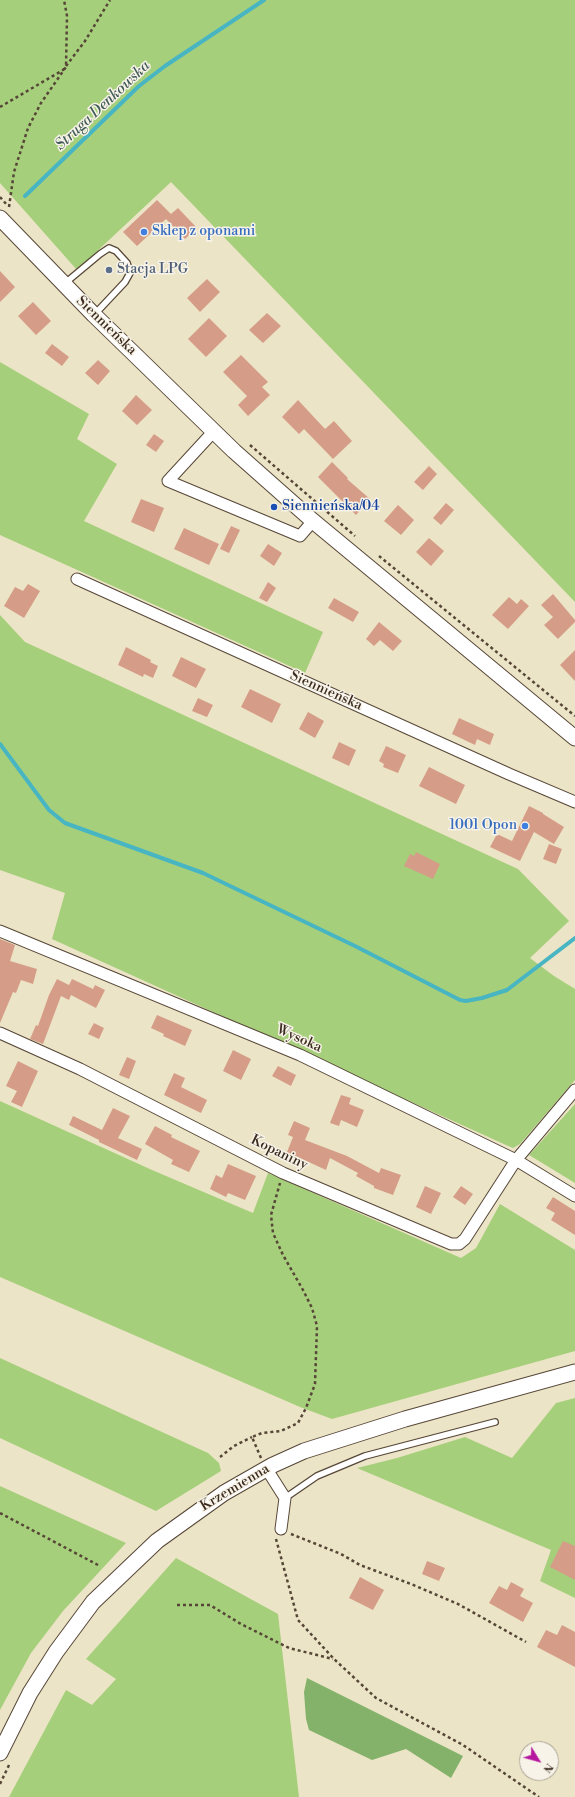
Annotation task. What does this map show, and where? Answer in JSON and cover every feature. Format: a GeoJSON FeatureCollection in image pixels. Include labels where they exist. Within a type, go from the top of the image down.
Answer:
{"type":"FeatureCollection","features":[{"type":"Feature","properties":{"kind":"main road","name":"Siennieńska"},"geometry":{"type":"LineString","coordinates":[[4,213],[64,285],[214,431],[312,521],[575,738]]}},
{"type":"Feature","properties":{"kind":"main road","name":"Krzemienna"},"geometry":{"type":"LineString","coordinates":[[6,1756],[30,1693],[56,1652],[93,1602],[157,1541],[187,1518],[224,1493],[286,1458],[346,1437],[575,1372]]}},
{"type":"Feature","properties":{"kind":"street"},"geometry":{"type":"LineString","coordinates":[[214,431],[168,481],[300,536],[312,521]]}},
{"type":"Feature","properties":{"kind":"street","name":"Siennieńska"},"geometry":{"type":"LineString","coordinates":[[77,579],[509,774],[575,802]]}},
{"type":"Feature","properties":{"kind":"street","name":"Wysoka"},"geometry":{"type":"LineString","coordinates":[[0,931],[300,1055],[516,1160],[575,1196]]}},
{"type":"Feature","properties":{"kind":"street","name":"Kopaniny"},"geometry":{"type":"LineString","coordinates":[[0,1033],[80,1069],[283,1173],[451,1244],[459,1244],[471,1232],[516,1160]]}},
{"type":"Feature","properties":{"kind":"street"},"geometry":{"type":"LineString","coordinates":[[516,1160],[575,1090]]}},
{"type":"Feature","properties":{"kind":"street"},"geometry":{"type":"LineString","coordinates":[[266,1468],[285,1498],[281,1529]]}},
{"type":"Feature","properties":{"kind":"lane"},"geometry":{"type":"LineString","coordinates":[[64,285],[109,248],[116,251],[127,263],[130,273],[125,282],[94,315]]}},
{"type":"Feature","properties":{"kind":"lane"},"geometry":{"type":"LineString","coordinates":[[285,1498],[317,1476],[365,1456],[495,1422]]}},
{"type":"Feature","properties":{"kind":"path"},"geometry":{"type":"LineString","coordinates":[[64,0],[66,16],[66,67]]}},
{"type":"Feature","properties":{"kind":"path"},"geometry":{"type":"LineString","coordinates":[[4,213],[14,172],[28,128],[41,103],[85,40],[110,0]]}},
{"type":"Feature","properties":{"kind":"path"},"geometry":{"type":"LineString","coordinates":[[0,107],[66,67]]}},
{"type":"Feature","properties":{"kind":"path"},"geometry":{"type":"LineString","coordinates":[[0,197],[4,213]]}},
{"type":"Feature","properties":{"kind":"path"},"geometry":{"type":"LineString","coordinates":[[4,213],[14,213]]}},
{"type":"Feature","properties":{"kind":"path"},"geometry":{"type":"LineString","coordinates":[[244,440],[360,541]]}},
{"type":"Feature","properties":{"kind":"path"},"geometry":{"type":"LineString","coordinates":[[379,556],[575,716]]}},
{"type":"Feature","properties":{"kind":"path"},"geometry":{"type":"LineString","coordinates":[[220,1457],[234,1446],[262,1432],[281,1431],[298,1423],[306,1408],[315,1384],[317,1326],[312,1308],[283,1255],[273,1233],[272,1215],[283,1173]]}},
{"type":"Feature","properties":{"kind":"path"},"geometry":{"type":"LineString","coordinates":[[252,1437],[266,1468]]}},
{"type":"Feature","properties":{"kind":"path"},"geometry":{"type":"LineString","coordinates":[[0,1513],[98,1565]]}},
{"type":"Feature","properties":{"kind":"path"},"geometry":{"type":"LineString","coordinates":[[526,1642],[458,1604],[411,1584],[360,1565],[341,1554],[281,1529],[275,1540],[298,1620],[334,1660],[376,1698],[463,1745],[539,1797]]}},
{"type":"Feature","properties":{"kind":"path"},"geometry":{"type":"LineString","coordinates":[[177,1605],[210,1605],[241,1624],[289,1648],[334,1660]]}},
{"type":"Feature","properties":{"kind":"path"},"geometry":{"type":"LineString","coordinates":[[0,1784],[6,1756]]}},
{"type":"Feature","properties":{"kind":"green space"},"geometry":{"type":"Polygon","coordinates":[[[0,0],[575,0],[575,602],[171,182],[77,270],[0,183],[0,0]]]}},
{"type":"Feature","properties":{"kind":"green space"},"geometry":{"type":"Polygon","coordinates":[[[0,362],[89,414],[77,439],[117,464],[84,521],[323,632],[305,673],[0,535],[0,362]]]}},
{"type":"Feature","properties":{"kind":"green space"},"geometry":{"type":"Polygon","coordinates":[[[0,615],[25,642],[518,869],[569,921],[530,958],[554,976],[575,989],[575,1080],[520,1144],[513,1148],[506,1145],[52,939],[65,893],[0,870],[0,615]]]}},
{"type":"Feature","properties":{"kind":"green space"},"geometry":{"type":"Polygon","coordinates":[[[0,1101],[152,1170],[253,1213],[268,1173],[461,1258],[476,1248],[500,1204],[575,1250],[575,1351],[332,1419],[300,1407],[0,1277],[0,1101]]]}},
{"type":"Feature","properties":{"kind":"green space"},"geometry":{"type":"Polygon","coordinates":[[[575,1104],[575,1183],[529,1155],[575,1104]]]}},
{"type":"Feature","properties":{"kind":"green space"},"geometry":{"type":"Polygon","coordinates":[[[0,1358],[208,1453],[219,1463],[221,1471],[156,1511],[0,1438],[0,1358]]]}},
{"type":"Feature","properties":{"kind":"green space"},"geometry":{"type":"Polygon","coordinates":[[[575,1398],[575,1598],[540,1581],[551,1550],[357,1468],[397,1458],[465,1437],[512,1458],[556,1403],[575,1398]]]}},
{"type":"Feature","properties":{"kind":"green space"},"geometry":{"type":"Polygon","coordinates":[[[0,1486],[126,1543],[63,1611],[31,1653],[0,1710],[0,1486]]]}},
{"type":"Feature","properties":{"kind":"green space"},"geometry":{"type":"Polygon","coordinates":[[[176,1558],[278,1614],[299,1797],[9,1797],[66,1690],[92,1705],[116,1679],[86,1659],[176,1558]]]}},
{"type":"Feature","properties":{"kind":"green space"},"geometry":{"type":"Polygon","coordinates":[[[307,1678],[463,1756],[451,1778],[406,1749],[372,1760],[309,1730],[306,1719],[304,1692],[307,1678]]]}},
{"type":"Feature","properties":{"kind":"building"},"geometry":{"type":"Polygon","coordinates":[[[157,200],[171,214],[178,208],[197,228],[185,239],[166,219],[137,246],[123,232],[157,200]]]}},
{"type":"Feature","properties":{"kind":"building"},"geometry":{"type":"Polygon","coordinates":[[[0,271],[15,287],[0,302],[0,271]]]}},
{"type":"Feature","properties":{"kind":"building"},"geometry":{"type":"Polygon","coordinates":[[[207,279],[220,292],[200,312],[187,298],[207,279]]]}},
{"type":"Feature","properties":{"kind":"building"},"geometry":{"type":"Polygon","coordinates":[[[33,302],[51,321],[36,335],[18,316],[33,302]]]}},
{"type":"Feature","properties":{"kind":"building"},"geometry":{"type":"Polygon","coordinates":[[[267,313],[281,326],[263,343],[249,330],[267,313]]]}},
{"type":"Feature","properties":{"kind":"building"},"geometry":{"type":"Polygon","coordinates":[[[209,318],[227,336],[206,357],[188,339],[209,318]]]}},
{"type":"Feature","properties":{"kind":"building"},"geometry":{"type":"Polygon","coordinates":[[[52,344],[69,357],[62,366],[45,353],[52,344]]]}},
{"type":"Feature","properties":{"kind":"building"},"geometry":{"type":"Polygon","coordinates":[[[241,355],[268,382],[262,387],[270,395],[248,416],[238,405],[247,396],[223,372],[241,355]]]}},
{"type":"Feature","properties":{"kind":"building"},"geometry":{"type":"Polygon","coordinates":[[[98,360],[110,371],[98,385],[85,373],[98,360]]]}},
{"type":"Feature","properties":{"kind":"building"},"geometry":{"type":"Polygon","coordinates":[[[136,395],[152,410],[137,425],[122,411],[136,395]]]}},
{"type":"Feature","properties":{"kind":"building"},"geometry":{"type":"Polygon","coordinates":[[[298,400],[325,429],[334,421],[352,441],[333,459],[304,429],[299,434],[282,417],[298,400]]]}},
{"type":"Feature","properties":{"kind":"building"},"geometry":{"type":"Polygon","coordinates":[[[154,434],[164,441],[156,452],[146,445],[154,434]]]}},
{"type":"Feature","properties":{"kind":"building"},"geometry":{"type":"Polygon","coordinates":[[[332,462],[348,478],[347,479],[370,499],[356,515],[318,477],[332,462]]]}},
{"type":"Feature","properties":{"kind":"building"},"geometry":{"type":"Polygon","coordinates":[[[429,466],[437,474],[423,490],[414,482],[429,466]]]}},
{"type":"Feature","properties":{"kind":"building"},"geometry":{"type":"Polygon","coordinates":[[[141,499],[164,508],[154,532],[131,522],[141,499]]]}},
{"type":"Feature","properties":{"kind":"building"},"geometry":{"type":"Polygon","coordinates":[[[446,503],[454,510],[441,525],[433,518],[446,503]]]}},
{"type":"Feature","properties":{"kind":"building"},"geometry":{"type":"Polygon","coordinates":[[[398,505],[414,520],[401,535],[384,521],[398,505]]]}},
{"type":"Feature","properties":{"kind":"building"},"geometry":{"type":"Polygon","coordinates":[[[231,526],[240,530],[229,553],[220,549],[231,526]]]}},
{"type":"Feature","properties":{"kind":"building"},"geometry":{"type":"Polygon","coordinates":[[[184,528],[219,544],[209,565],[174,549],[184,528]]]}},
{"type":"Feature","properties":{"kind":"building"},"geometry":{"type":"Polygon","coordinates":[[[429,538],[444,551],[431,566],[416,552],[429,538]]]}},
{"type":"Feature","properties":{"kind":"building"},"geometry":{"type":"Polygon","coordinates":[[[268,544],[282,553],[274,566],[260,556],[268,544]]]}},
{"type":"Feature","properties":{"kind":"building"},"geometry":{"type":"Polygon","coordinates":[[[268,582],[276,588],[267,602],[259,598],[268,582]]]}},
{"type":"Feature","properties":{"kind":"building"},"geometry":{"type":"Polygon","coordinates":[[[28,584],[40,591],[24,618],[4,606],[15,587],[23,591],[28,584]]]}},
{"type":"Feature","properties":{"kind":"building"},"geometry":{"type":"Polygon","coordinates":[[[553,594],[575,620],[575,622],[558,639],[544,625],[553,617],[541,605],[553,594]]]}},
{"type":"Feature","properties":{"kind":"building"},"geometry":{"type":"Polygon","coordinates":[[[509,597],[517,604],[521,599],[529,606],[508,629],[492,615],[509,597]]]}},
{"type":"Feature","properties":{"kind":"building"},"geometry":{"type":"Polygon","coordinates":[[[334,598],[359,612],[353,622],[328,608],[334,598]]]}},
{"type":"Feature","properties":{"kind":"building"},"geometry":{"type":"Polygon","coordinates":[[[379,622],[402,641],[393,651],[380,640],[374,646],[366,639],[379,622]]]}},
{"type":"Feature","properties":{"kind":"building"},"geometry":{"type":"Polygon","coordinates":[[[126,647],[151,660],[150,662],[158,666],[153,678],[144,674],[143,677],[118,665],[126,647]]]}},
{"type":"Feature","properties":{"kind":"building"},"geometry":{"type":"Polygon","coordinates":[[[575,650],[575,681],[560,665],[575,650]]]}},
{"type":"Feature","properties":{"kind":"building"},"geometry":{"type":"Polygon","coordinates":[[[181,657],[206,669],[196,688],[172,676],[181,657]]]}},
{"type":"Feature","properties":{"kind":"building"},"geometry":{"type":"Polygon","coordinates":[[[250,689],[281,704],[272,723],[241,707],[250,689]]]}},
{"type":"Feature","properties":{"kind":"building"},"geometry":{"type":"Polygon","coordinates":[[[198,698],[213,705],[207,717],[192,711],[198,698]]]}},
{"type":"Feature","properties":{"kind":"building"},"geometry":{"type":"Polygon","coordinates":[[[308,712],[324,721],[315,738],[299,729],[308,712]]]}},
{"type":"Feature","properties":{"kind":"building"},"geometry":{"type":"Polygon","coordinates":[[[459,718],[494,734],[490,745],[477,739],[475,745],[452,734],[459,718]]]}},
{"type":"Feature","properties":{"kind":"building"},"geometry":{"type":"Polygon","coordinates":[[[339,742],[356,750],[349,766],[332,758],[339,742]]]}},
{"type":"Feature","properties":{"kind":"building"},"geometry":{"type":"Polygon","coordinates":[[[386,746],[406,755],[398,773],[383,767],[384,764],[379,761],[386,746]]]}},
{"type":"Feature","properties":{"kind":"building"},"geometry":{"type":"Polygon","coordinates":[[[429,767],[465,785],[456,804],[419,786],[429,767]]]}},
{"type":"Feature","properties":{"kind":"building"},"geometry":{"type":"Polygon","coordinates":[[[529,806],[543,813],[564,827],[554,844],[534,832],[520,861],[490,847],[497,834],[512,841],[529,806]]]}},
{"type":"Feature","properties":{"kind":"building"},"geometry":{"type":"Polygon","coordinates":[[[549,844],[562,849],[556,864],[543,859],[549,844]]]}},
{"type":"Feature","properties":{"kind":"building"},"geometry":{"type":"Polygon","coordinates":[[[416,852],[440,864],[433,879],[404,866],[410,854],[414,856],[416,852]]]}},
{"type":"Feature","properties":{"kind":"building"},"geometry":{"type":"Polygon","coordinates":[[[0,939],[15,945],[10,961],[37,969],[33,984],[21,980],[16,993],[13,992],[0,1023],[0,939]]]}},
{"type":"Feature","properties":{"kind":"building"},"geometry":{"type":"Polygon","coordinates":[[[57,979],[69,985],[72,979],[93,989],[95,985],[105,990],[96,1008],[71,995],[69,1000],[61,996],[43,1044],[30,1039],[36,1025],[38,1026],[49,995],[57,979]]]}},
{"type":"Feature","properties":{"kind":"building"},"geometry":{"type":"Polygon","coordinates":[[[157,1015],[192,1030],[185,1046],[163,1036],[164,1034],[151,1028],[157,1015]]]}},
{"type":"Feature","properties":{"kind":"building"},"geometry":{"type":"Polygon","coordinates":[[[94,1023],[104,1028],[99,1039],[88,1034],[94,1023]]]}},
{"type":"Feature","properties":{"kind":"building"},"geometry":{"type":"Polygon","coordinates":[[[233,1050],[251,1059],[241,1080],[223,1071],[233,1050]]]}},
{"type":"Feature","properties":{"kind":"building"},"geometry":{"type":"Polygon","coordinates":[[[127,1057],[136,1061],[129,1079],[119,1075],[127,1057]]]}},
{"type":"Feature","properties":{"kind":"building"},"geometry":{"type":"Polygon","coordinates":[[[18,1061],[38,1071],[22,1107],[11,1102],[17,1091],[6,1086],[18,1061]]]}},
{"type":"Feature","properties":{"kind":"building"},"geometry":{"type":"Polygon","coordinates":[[[278,1066],[296,1075],[291,1086],[272,1076],[278,1066]]]}},
{"type":"Feature","properties":{"kind":"building"},"geometry":{"type":"Polygon","coordinates":[[[174,1073],[185,1078],[181,1087],[207,1100],[201,1113],[164,1095],[174,1073]]]}},
{"type":"Feature","properties":{"kind":"building"},"geometry":{"type":"Polygon","coordinates":[[[341,1095],[351,1098],[349,1104],[364,1110],[357,1127],[341,1120],[339,1126],[330,1123],[341,1095]]]}},
{"type":"Feature","properties":{"kind":"building"},"geometry":{"type":"Polygon","coordinates":[[[113,1108],[130,1116],[118,1138],[142,1149],[137,1160],[99,1142],[99,1140],[69,1125],[73,1116],[102,1130],[113,1108]]]}},
{"type":"Feature","properties":{"kind":"building"},"geometry":{"type":"Polygon","coordinates":[[[294,1121],[310,1128],[305,1140],[347,1156],[379,1173],[381,1168],[401,1175],[393,1195],[374,1188],[374,1186],[356,1176],[358,1173],[330,1158],[326,1170],[287,1152],[293,1137],[288,1135],[294,1121]]]}},
{"type":"Feature","properties":{"kind":"building"},"geometry":{"type":"Polygon","coordinates":[[[155,1126],[172,1135],[171,1137],[200,1151],[189,1172],[171,1164],[173,1160],[145,1144],[155,1126]]]}},
{"type":"Feature","properties":{"kind":"building"},"geometry":{"type":"Polygon","coordinates":[[[228,1164],[256,1176],[245,1200],[228,1193],[226,1197],[210,1189],[216,1175],[222,1178],[228,1164]]]}},
{"type":"Feature","properties":{"kind":"building"},"geometry":{"type":"Polygon","coordinates":[[[425,1186],[441,1193],[431,1214],[416,1207],[425,1186]]]}},
{"type":"Feature","properties":{"kind":"building"},"geometry":{"type":"Polygon","coordinates":[[[461,1186],[473,1194],[465,1205],[453,1197],[461,1186]]]}},
{"type":"Feature","properties":{"kind":"building"},"geometry":{"type":"Polygon","coordinates":[[[553,1197],[575,1211],[575,1235],[551,1220],[555,1213],[546,1208],[553,1197]]]}},
{"type":"Feature","properties":{"kind":"building"},"geometry":{"type":"Polygon","coordinates":[[[563,1541],[575,1546],[575,1580],[550,1567],[563,1541]]]}},
{"type":"Feature","properties":{"kind":"building"},"geometry":{"type":"Polygon","coordinates":[[[427,1561],[445,1568],[439,1581],[422,1574],[427,1561]]]}},
{"type":"Feature","properties":{"kind":"building"},"geometry":{"type":"Polygon","coordinates":[[[360,1577],[384,1590],[373,1610],[349,1598],[360,1577]]]}},
{"type":"Feature","properties":{"kind":"building"},"geometry":{"type":"Polygon","coordinates":[[[511,1582],[524,1589],[520,1596],[533,1603],[523,1622],[489,1603],[499,1586],[507,1590],[511,1582]]]}},
{"type":"Feature","properties":{"kind":"building"},"geometry":{"type":"Polygon","coordinates":[[[562,1625],[575,1632],[575,1667],[537,1647],[546,1630],[557,1635],[562,1625]]]}},
{"type":"Feature","properties":{"kind":"waterway","name":"Struga Denkowska"},"geometry":{"type":"LineString","coordinates":[[25,196],[139,86],[165,66],[264,0]]}},
{"type":"Feature","properties":{"kind":"waterway"},"geometry":{"type":"LineString","coordinates":[[0,744],[49,810],[65,823],[203,873],[355,946],[460,1000],[466,1001],[482,998],[507,990],[575,938]]}},
{"type":"Feature","properties":{"kind":"place","name":"Sklep z oponami"},"geometry":{"type":"Point","coordinates":[144,232]}},
{"type":"Feature","properties":{"kind":"place","name":"Stacja LPG"},"geometry":{"type":"Point","coordinates":[109,270]}},
{"type":"Feature","properties":{"kind":"place","name":"Siennieńska/04"},"geometry":{"type":"Point","coordinates":[274,507]}},
{"type":"Feature","properties":{"kind":"place","name":"1001 Opon"},"geometry":{"type":"Point","coordinates":[525,826]}}]}
